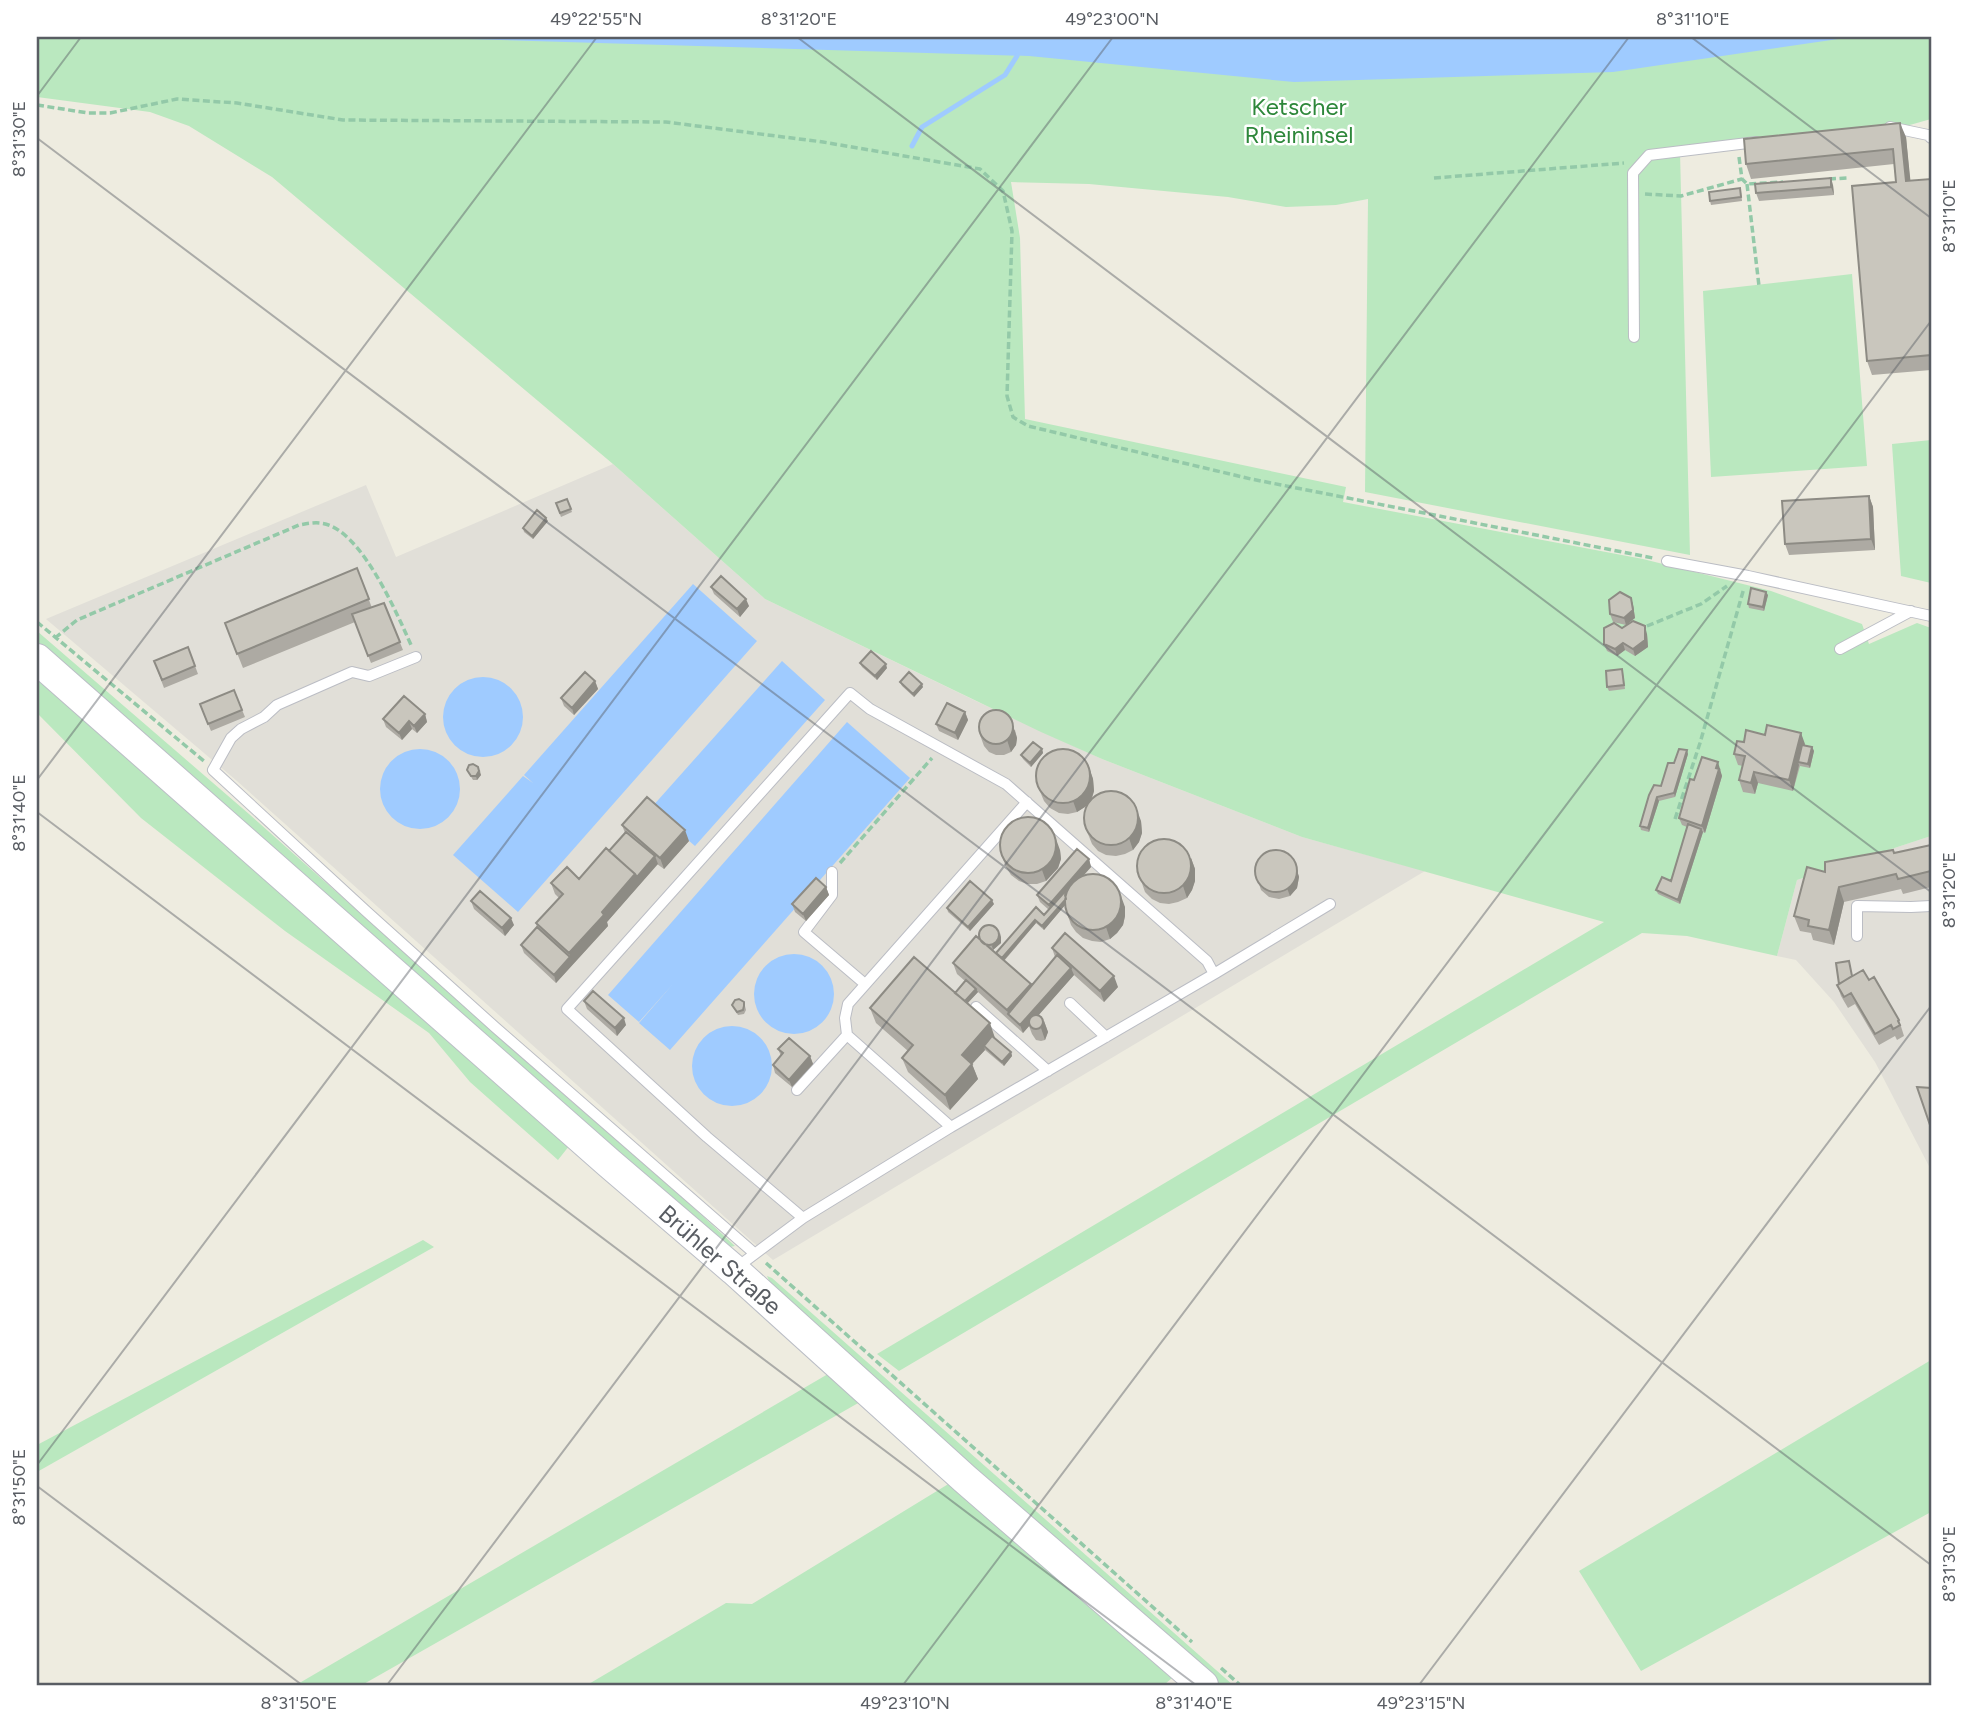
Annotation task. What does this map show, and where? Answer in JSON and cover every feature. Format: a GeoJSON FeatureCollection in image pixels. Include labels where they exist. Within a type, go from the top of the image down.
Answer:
{"type":"FeatureCollection","features":[{"type":"Feature","properties":{"kind":"street","name":"Brühler Straße"},"geometry":{"type":"LineString","coordinates":[[46,648],[236,834],[609,1163],[744,1262],[965,1479],[1211,1676]]}},
{"type":"Feature","properties":{"kind":"lane"},"geometry":{"type":"LineString","coordinates":[[1881,125],[1928,135],[1931,138]]}},
{"type":"Feature","properties":{"kind":"lane"},"geometry":{"type":"LineString","coordinates":[[1634,337],[1633,173],[1649,155],[1764,141]]}},
{"type":"Feature","properties":{"kind":"lane"},"geometry":{"type":"LineString","coordinates":[[1667,561],[1931,616]]}},
{"type":"Feature","properties":{"kind":"lane"},"geometry":{"type":"LineString","coordinates":[[1840,649],[1911,611]]}},
{"type":"Feature","properties":{"kind":"lane"},"geometry":{"type":"LineString","coordinates":[[416,657],[369,676],[352,672],[277,705],[264,717],[241,729],[231,738],[213,770],[476,1010],[744,1262],[803,1218],[951,1127],[1331,904]]}},
{"type":"Feature","properties":{"kind":"lane"},"geometry":{"type":"LineString","coordinates":[[803,1218],[707,1137],[567,1009],[850,692],[870,709],[1006,784],[1207,961],[1213,974]]}},
{"type":"Feature","properties":{"kind":"lane"},"geometry":{"type":"LineString","coordinates":[[951,1127],[847,1035],[845,1018],[848,1004],[1027,802]]}},
{"type":"Feature","properties":{"kind":"lane"},"geometry":{"type":"LineString","coordinates":[[831,872],[832,895],[804,932],[865,984]]}},
{"type":"Feature","properties":{"kind":"lane"},"geometry":{"type":"LineString","coordinates":[[1857,936],[1857,906],[1931,906]]}},
{"type":"Feature","properties":{"kind":"lane"},"geometry":{"type":"LineString","coordinates":[[1070,1003],[1106,1037]]}},
{"type":"Feature","properties":{"kind":"lane"},"geometry":{"type":"LineString","coordinates":[[976,1007],[1048,1071]]}},
{"type":"Feature","properties":{"kind":"lane"},"geometry":{"type":"LineString","coordinates":[[797,1090],[847,1035]]}},
{"type":"Feature","properties":{"kind":"path"},"geometry":{"type":"LineString","coordinates":[[37,106],[110,113],[177,99],[237,103],[343,120],[667,122],[822,142],[980,169],[1003,191],[1012,231],[1007,396],[1013,417],[1028,426],[1251,479],[1667,561]]}},
{"type":"Feature","properties":{"kind":"path"},"geometry":{"type":"LineString","coordinates":[[1738,144],[1742,179],[1747,184],[1759,286]]}},
{"type":"Feature","properties":{"kind":"path"},"geometry":{"type":"LineString","coordinates":[[1434,178],[1644,161]]}},
{"type":"Feature","properties":{"kind":"path"},"geometry":{"type":"LineString","coordinates":[[1822,179],[1847,178]]}},
{"type":"Feature","properties":{"kind":"path"},"geometry":{"type":"LineString","coordinates":[[1633,196],[1681,196],[1742,179]]}},
{"type":"Feature","properties":{"kind":"path"},"geometry":{"type":"LineString","coordinates":[[1747,184],[1785,182]]}},
{"type":"Feature","properties":{"kind":"path"},"geometry":{"type":"LineString","coordinates":[[46,648],[78,620],[299,525],[314,522],[328,524],[345,534],[360,551],[395,609],[416,657]]}},
{"type":"Feature","properties":{"kind":"path"},"geometry":{"type":"LineString","coordinates":[[1675,819],[1748,576]]}},
{"type":"Feature","properties":{"kind":"path"},"geometry":{"type":"LineString","coordinates":[[1647,625],[1701,604],[1728,585]]}},
{"type":"Feature","properties":{"kind":"path"},"geometry":{"type":"LineString","coordinates":[[37,622],[46,648],[188,747],[213,770]]}},
{"type":"Feature","properties":{"kind":"path"},"geometry":{"type":"LineString","coordinates":[[831,872],[941,748]]}},
{"type":"Feature","properties":{"kind":"path"},"geometry":{"type":"LineString","coordinates":[[744,1262],[1200,1649]]}},
{"type":"Feature","properties":{"kind":"path"},"geometry":{"type":"LineString","coordinates":[[1211,1676],[1240,1685]]}},
{"type":"Feature","properties":{"kind":"shaded area"},"geometry":{"type":"Polygon","coordinates":[[[613,464],[765,599],[1102,759],[1302,837],[1425,871],[773,1260],[237,781],[46,619],[366,485],[396,557],[613,464]]]}},
{"type":"Feature","properties":{"kind":"shaded area"},"geometry":{"type":"Polygon","coordinates":[[[1931,836],[1931,1170],[1875,1062],[1834,1002],[1796,960],[1777,956],[1797,880],[1931,836]]]}},
{"type":"Feature","properties":{"kind":"green space","name":"Ketscher Rheininsel"},"geometry":{"type":"Polygon","coordinates":[[[37,37],[1931,37],[1931,119],[1839,139],[1743,149],[1680,152],[1690,555],[1365,492],[1368,199],[1336,205],[1286,207],[1228,197],[1089,184],[1011,182],[1020,238],[1025,419],[1346,487],[1343,502],[1643,559],[1771,591],[1862,624],[1869,644],[1917,623],[1931,628],[1931,836],[1797,880],[1777,956],[1687,936],[1642,933],[899,1371],[877,1354],[1604,922],[1302,837],[1102,759],[1041,732],[765,599],[613,464],[272,177],[189,126],[150,112],[37,97],[37,37]]]}},
{"type":"Feature","properties":{"kind":"green space"},"geometry":{"type":"Polygon","coordinates":[[[1852,274],[1867,466],[1711,477],[1703,291],[1852,274]]]}},
{"type":"Feature","properties":{"kind":"green space"},"geometry":{"type":"Polygon","coordinates":[[[1931,440],[1931,583],[1901,576],[1892,444],[1931,440]]]}},
{"type":"Feature","properties":{"kind":"green space"},"geometry":{"type":"Polygon","coordinates":[[[37,631],[249,814],[735,1246],[729,1247],[37,648],[37,631]]]}},
{"type":"Feature","properties":{"kind":"green space"},"geometry":{"type":"Polygon","coordinates":[[[37,669],[573,1141],[558,1160],[470,1082],[429,1033],[285,931],[141,818],[37,713],[37,669]]]}},
{"type":"Feature","properties":{"kind":"green space"},"geometry":{"type":"Polygon","coordinates":[[[423,1240],[434,1247],[37,1472],[37,1445],[423,1240]]]}},
{"type":"Feature","properties":{"kind":"green space"},"geometry":{"type":"Polygon","coordinates":[[[767,1276],[1233,1685],[1213,1685],[773,1290],[767,1276]]]}},
{"type":"Feature","properties":{"kind":"green space"},"geometry":{"type":"Polygon","coordinates":[[[1931,1360],[1931,1512],[1641,1671],[1579,1571],[1931,1360]]]}},
{"type":"Feature","properties":{"kind":"green space"},"geometry":{"type":"Polygon","coordinates":[[[828,1374],[860,1402],[362,1685],[296,1685],[828,1374]]]}},
{"type":"Feature","properties":{"kind":"green space"},"geometry":{"type":"Polygon","coordinates":[[[950,1483],[1172,1678],[1164,1685],[587,1685],[726,1603],[752,1604],[950,1483]]]}},
{"type":"Feature","properties":{"kind":"water"},"geometry":{"type":"Polygon","coordinates":[[[398,37],[1852,37],[1613,72],[1294,82],[1029,56],[398,37]]]}},
{"type":"Feature","properties":{"kind":"water"},"geometry":{"type":"Polygon","coordinates":[[[693,584],[757,641],[518,912],[453,855],[523,776],[533,783],[524,775],[693,584]]]}},
{"type":"Feature","properties":{"kind":"water"},"geometry":{"type":"Polygon","coordinates":[[[782,661],[825,700],[695,846],[651,808],[782,661]]]}},
{"type":"Feature","properties":{"kind":"water"},"geometry":{"type":"Polygon","coordinates":[[[475,677],[491,677],[512,688],[523,709],[523,725],[512,746],[491,757],[475,757],[461,751],[449,739],[443,725],[443,709],[449,695],[461,683],[475,677]]]}},
{"type":"Feature","properties":{"kind":"water"},"geometry":{"type":"Polygon","coordinates":[[[847,722],[910,778],[670,1050],[639,1023],[673,984],[639,1022],[608,995],[847,722]]]}},
{"type":"Feature","properties":{"kind":"water"},"geometry":{"type":"Polygon","coordinates":[[[412,749],[428,749],[449,760],[460,781],[460,797],[449,818],[428,829],[412,829],[398,823],[386,811],[380,797],[380,781],[386,767],[398,755],[412,749]]]}},
{"type":"Feature","properties":{"kind":"water"},"geometry":{"type":"Polygon","coordinates":[[[786,954],[802,954],[823,965],[834,986],[834,1002],[823,1023],[802,1034],[786,1034],[772,1028],[760,1016],[754,1002],[754,986],[760,972],[772,960],[786,954]]]}},
{"type":"Feature","properties":{"kind":"water"},"geometry":{"type":"Polygon","coordinates":[[[724,1026],[740,1026],[761,1037],[772,1058],[772,1074],[761,1095],[740,1106],[724,1106],[710,1100],[698,1088],[692,1074],[692,1058],[698,1044],[710,1032],[724,1026]]]}},
{"type":"Feature","properties":{"kind":"building"},"geometry":{"type":"Polygon","coordinates":[[[1900,123],[1906,181],[1931,179],[1931,355],[1867,361],[1852,186],[1896,182],[1893,149],[1746,164],[1744,139],[1900,123]]]}},
{"type":"Feature","properties":{"kind":"building"},"geometry":{"type":"Polygon","coordinates":[[[1831,178],[1831,187],[1756,193],[1755,184],[1831,178]]]}},
{"type":"Feature","properties":{"kind":"building"},"geometry":{"type":"Polygon","coordinates":[[[1740,188],[1741,197],[1710,201],[1709,192],[1740,188]]]}},
{"type":"Feature","properties":{"kind":"building"},"geometry":{"type":"Polygon","coordinates":[[[1869,496],[1871,539],[1785,544],[1782,501],[1869,496]]]}},
{"type":"Feature","properties":{"kind":"building"},"geometry":{"type":"Polygon","coordinates":[[[567,499],[571,509],[560,513],[556,503],[567,499]]]}},
{"type":"Feature","properties":{"kind":"building"},"geometry":{"type":"Polygon","coordinates":[[[537,510],[546,518],[532,536],[523,528],[537,510]]]}},
{"type":"Feature","properties":{"kind":"building"},"geometry":{"type":"Polygon","coordinates":[[[357,568],[369,599],[237,654],[225,623],[357,568]]]}},
{"type":"Feature","properties":{"kind":"building"},"geometry":{"type":"Polygon","coordinates":[[[721,576],[746,599],[737,609],[711,587],[721,576]]]}},
{"type":"Feature","properties":{"kind":"building"},"geometry":{"type":"Polygon","coordinates":[[[1751,588],[1766,592],[1763,607],[1748,604],[1751,588]]]}},
{"type":"Feature","properties":{"kind":"building"},"geometry":{"type":"Polygon","coordinates":[[[1620,592],[1631,598],[1633,610],[1624,618],[1610,614],[1609,600],[1620,592]]]}},
{"type":"Feature","properties":{"kind":"building"},"geometry":{"type":"Polygon","coordinates":[[[384,603],[400,642],[368,656],[352,614],[384,603]]]}},
{"type":"Feature","properties":{"kind":"building"},"geometry":{"type":"Polygon","coordinates":[[[1633,621],[1645,626],[1645,640],[1633,649],[1623,643],[1615,649],[1604,644],[1604,628],[1614,623],[1622,628],[1633,621]]]}},
{"type":"Feature","properties":{"kind":"building"},"geometry":{"type":"Polygon","coordinates":[[[188,647],[195,666],[162,680],[154,661],[188,647]]]}},
{"type":"Feature","properties":{"kind":"building"},"geometry":{"type":"Polygon","coordinates":[[[871,651],[886,664],[875,676],[860,663],[871,651]]]}},
{"type":"Feature","properties":{"kind":"building"},"geometry":{"type":"Polygon","coordinates":[[[1622,669],[1624,685],[1607,687],[1606,671],[1622,669]]]}},
{"type":"Feature","properties":{"kind":"building"},"geometry":{"type":"Polygon","coordinates":[[[585,672],[595,681],[572,708],[561,698],[585,672]]]}},
{"type":"Feature","properties":{"kind":"building"},"geometry":{"type":"Polygon","coordinates":[[[909,672],[922,684],[913,694],[900,682],[909,672]]]}},
{"type":"Feature","properties":{"kind":"building"},"geometry":{"type":"Polygon","coordinates":[[[234,690],[242,710],[208,724],[200,704],[234,690]]]}},
{"type":"Feature","properties":{"kind":"building"},"geometry":{"type":"Polygon","coordinates":[[[404,696],[425,714],[414,726],[409,721],[399,733],[383,719],[404,696]]]}},
{"type":"Feature","properties":{"kind":"building"},"geometry":{"type":"Polygon","coordinates":[[[947,703],[965,712],[955,733],[936,724],[947,703]]]}},
{"type":"Feature","properties":{"kind":"building"},"geometry":{"type":"Polygon","coordinates":[[[996,710],[1008,715],[1013,727],[1008,739],[996,744],[984,739],[979,727],[984,715],[996,710]]]}},
{"type":"Feature","properties":{"kind":"building"},"geometry":{"type":"Polygon","coordinates":[[[1767,725],[1801,733],[1789,780],[1754,772],[1751,783],[1739,780],[1745,756],[1734,754],[1737,741],[1744,742],[1746,730],[1765,735],[1767,725]]]}},
{"type":"Feature","properties":{"kind":"building"},"geometry":{"type":"Polygon","coordinates":[[[1033,742],[1042,749],[1030,763],[1021,755],[1033,742]]]}},
{"type":"Feature","properties":{"kind":"building"},"geometry":{"type":"Polygon","coordinates":[[[1802,745],[1812,747],[1808,764],[1798,762],[1802,745]]]}},
{"type":"Feature","properties":{"kind":"building"},"geometry":{"type":"Polygon","coordinates":[[[1063,749],[1082,757],[1090,776],[1082,795],[1063,803],[1044,795],[1036,776],[1044,757],[1063,749]]]}},
{"type":"Feature","properties":{"kind":"building"},"geometry":{"type":"Polygon","coordinates":[[[1679,749],[1687,750],[1674,793],[1657,797],[1648,828],[1640,826],[1654,785],[1661,786],[1668,763],[1674,763],[1679,749]]]}},
{"type":"Feature","properties":{"kind":"building"},"geometry":{"type":"Polygon","coordinates":[[[1702,757],[1718,762],[1716,768],[1719,769],[1702,826],[1679,818],[1690,779],[1694,780],[1702,757]]]}},
{"type":"Feature","properties":{"kind":"building"},"geometry":{"type":"Polygon","coordinates":[[[473,764],[479,771],[476,776],[471,776],[467,770],[469,765],[473,764]]]}},
{"type":"Feature","properties":{"kind":"building"},"geometry":{"type":"Polygon","coordinates":[[[1111,791],[1130,799],[1138,818],[1130,837],[1111,845],[1092,837],[1084,818],[1092,799],[1111,791]]]}},
{"type":"Feature","properties":{"kind":"building"},"geometry":{"type":"Polygon","coordinates":[[[647,797],[685,830],[660,858],[622,825],[647,797]]]}},
{"type":"Feature","properties":{"kind":"building"},"geometry":{"type":"Polygon","coordinates":[[[1023,817],[1033,817],[1048,825],[1054,834],[1054,856],[1048,865],[1033,873],[1023,873],[1005,861],[1000,850],[1000,840],[1012,822],[1023,817]]]}},
{"type":"Feature","properties":{"kind":"building"},"geometry":{"type":"Polygon","coordinates":[[[1688,824],[1701,829],[1678,900],[1656,890],[1662,877],[1671,881],[1688,824]]]}},
{"type":"Feature","properties":{"kind":"building"},"geometry":{"type":"Polygon","coordinates":[[[626,832],[655,856],[637,877],[609,851],[626,832]]]}},
{"type":"Feature","properties":{"kind":"building"},"geometry":{"type":"Polygon","coordinates":[[[1164,839],[1183,847],[1191,866],[1183,885],[1164,893],[1145,885],[1137,866],[1145,847],[1164,839]]]}},
{"type":"Feature","properties":{"kind":"building"},"geometry":{"type":"Polygon","coordinates":[[[1931,845],[1931,871],[1898,879],[1896,874],[1839,887],[1829,930],[1808,926],[1809,920],[1794,916],[1807,867],[1825,872],[1825,862],[1931,845]]]}},
{"type":"Feature","properties":{"kind":"building"},"geometry":{"type":"Polygon","coordinates":[[[606,848],[635,874],[602,912],[604,915],[569,953],[536,923],[563,894],[551,883],[567,867],[579,879],[606,848]]]}},
{"type":"Feature","properties":{"kind":"building"},"geometry":{"type":"Polygon","coordinates":[[[1077,849],[1089,859],[1049,905],[1037,895],[1077,849]]]}},
{"type":"Feature","properties":{"kind":"building"},"geometry":{"type":"Polygon","coordinates":[[[1276,850],[1291,856],[1297,871],[1291,886],[1276,892],[1261,886],[1255,871],[1261,856],[1276,850]]]}},
{"type":"Feature","properties":{"kind":"building"},"geometry":{"type":"Polygon","coordinates":[[[1088,874],[1098,874],[1113,882],[1119,891],[1119,913],[1113,922],[1098,930],[1088,930],[1070,918],[1065,907],[1065,897],[1077,879],[1088,874]]]}},
{"type":"Feature","properties":{"kind":"building"},"geometry":{"type":"Polygon","coordinates":[[[816,878],[826,887],[803,914],[792,904],[816,878]]]}},
{"type":"Feature","properties":{"kind":"building"},"geometry":{"type":"Polygon","coordinates":[[[970,881],[992,900],[968,927],[947,908],[970,881]]]}},
{"type":"Feature","properties":{"kind":"building"},"geometry":{"type":"Polygon","coordinates":[[[1069,887],[1066,899],[1042,926],[1035,920],[1002,958],[996,953],[1036,907],[1044,915],[1069,887]]]}},
{"type":"Feature","properties":{"kind":"building"},"geometry":{"type":"Polygon","coordinates":[[[480,891],[511,918],[502,928],[471,901],[480,891]]]}},
{"type":"Feature","properties":{"kind":"building"},"geometry":{"type":"Polygon","coordinates":[[[989,925],[996,928],[999,935],[996,942],[989,945],[982,942],[979,935],[982,928],[989,925]]]}},
{"type":"Feature","properties":{"kind":"building"},"geometry":{"type":"Polygon","coordinates":[[[537,927],[570,957],[554,975],[521,945],[537,927]]]}},
{"type":"Feature","properties":{"kind":"building"},"geometry":{"type":"Polygon","coordinates":[[[1065,933],[1114,976],[1100,991],[1052,948],[1065,933]]]}},
{"type":"Feature","properties":{"kind":"building"},"geometry":{"type":"Polygon","coordinates":[[[976,936],[1031,984],[1007,1010],[953,963],[976,936]]]}},
{"type":"Feature","properties":{"kind":"building"},"geometry":{"type":"Polygon","coordinates":[[[1057,955],[1071,968],[1020,1025],[1008,1014],[1057,955]]]}},
{"type":"Feature","properties":{"kind":"building"},"geometry":{"type":"Polygon","coordinates":[[[914,957],[990,1023],[962,1055],[972,1064],[945,1095],[902,1058],[913,1045],[870,1008],[914,957]]]}},
{"type":"Feature","properties":{"kind":"building"},"geometry":{"type":"Polygon","coordinates":[[[1849,961],[1852,976],[1839,984],[1836,963],[1849,961]]]}},
{"type":"Feature","properties":{"kind":"building"},"geometry":{"type":"Polygon","coordinates":[[[1863,970],[1869,980],[1874,977],[1900,1025],[1893,1029],[1891,1025],[1875,1034],[1851,993],[1844,997],[1837,985],[1863,970]]]}},
{"type":"Feature","properties":{"kind":"building"},"geometry":{"type":"Polygon","coordinates":[[[966,980],[976,989],[965,1001],[955,993],[966,980]]]}},
{"type":"Feature","properties":{"kind":"building"},"geometry":{"type":"Polygon","coordinates":[[[593,991],[624,1018],[615,1028],[584,1001],[593,991]]]}},
{"type":"Feature","properties":{"kind":"building"},"geometry":{"type":"Polygon","coordinates":[[[739,999],[744,1002],[744,1006],[743,1010],[737,1012],[732,1005],[739,999]]]}},
{"type":"Feature","properties":{"kind":"building"},"geometry":{"type":"Polygon","coordinates":[[[1033,1015],[1039,1015],[1043,1022],[1039,1029],[1033,1029],[1029,1025],[1029,1019],[1033,1015]]]}},
{"type":"Feature","properties":{"kind":"building"},"geometry":{"type":"Polygon","coordinates":[[[992,1036],[1011,1052],[1002,1062],[984,1046],[992,1036]]]}},
{"type":"Feature","properties":{"kind":"building"},"geometry":{"type":"Polygon","coordinates":[[[789,1038],[810,1056],[789,1080],[773,1065],[783,1053],[778,1049],[789,1038]]]}},
{"type":"Feature","properties":{"kind":"building"},"geometry":{"type":"Polygon","coordinates":[[[1917,1087],[1931,1088],[1931,1128],[1917,1087]]]}},
{"type":"Feature","properties":{"kind":"waterway"},"geometry":{"type":"LineString","coordinates":[[912,146],[922,127],[1005,75],[1017,56]]}}]}
